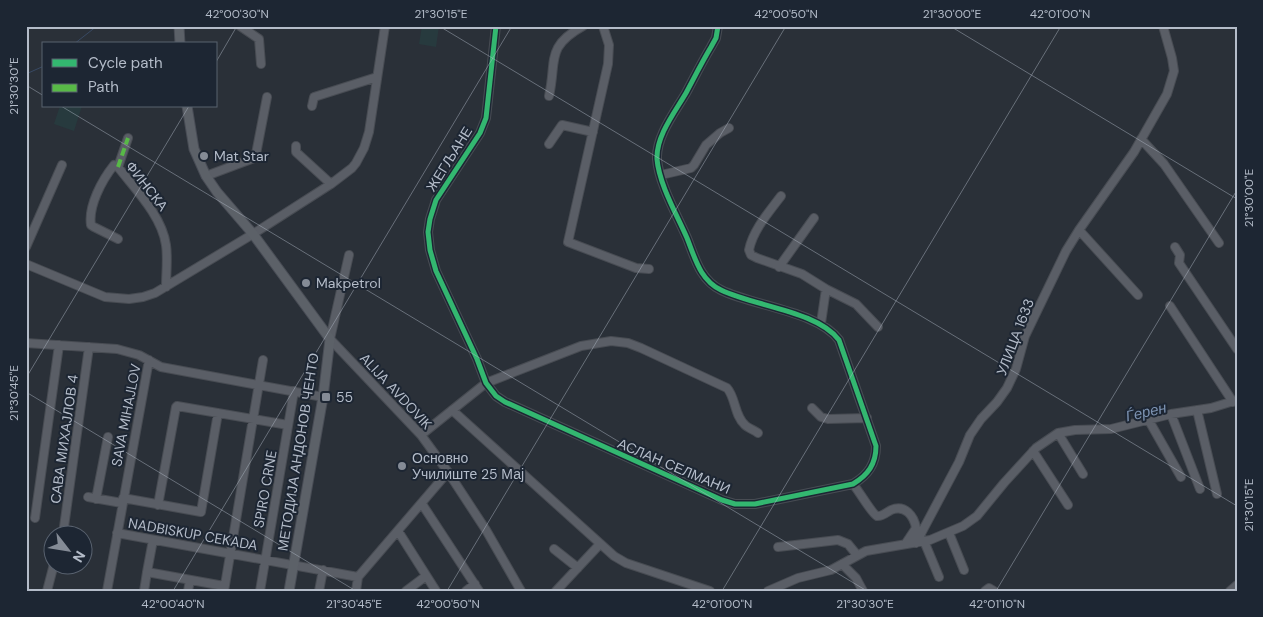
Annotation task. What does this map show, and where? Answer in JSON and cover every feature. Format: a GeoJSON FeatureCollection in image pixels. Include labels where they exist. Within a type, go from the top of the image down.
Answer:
{"type":"FeatureCollection","features":[{"type":"Feature","properties":{"kind":"main road"},"geometry":{"type":"LineString","coordinates":[[180,26],[180,42]]}},
{"type":"Feature","properties":{"kind":"main road","name":"МЕТОДИЈА АНДОНОВ ЧЕНТО"},"geometry":{"type":"LineString","coordinates":[[187,108],[194,148],[206,176],[217,192],[253,234],[330,339],[323,397],[289,591]]}},
{"type":"Feature","properties":{"kind":"street"},"geometry":{"type":"LineString","coordinates":[[240,26],[259,38],[261,64]]}},
{"type":"Feature","properties":{"kind":"street"},"geometry":{"type":"LineString","coordinates":[[26,264],[93,293],[116,299],[143,297],[166,287],[331,184],[352,168],[364,148],[369,132],[385,26]]}},
{"type":"Feature","properties":{"kind":"street","name":"ЖЕГЉАНЕ"},"geometry":{"type":"LineString","coordinates":[[486,383],[436,271],[430,250],[428,232],[436,200],[480,133],[486,118],[496,26]]}},
{"type":"Feature","properties":{"kind":"street"},"geometry":{"type":"LineString","coordinates":[[549,96],[552,84],[552,62],[557,49],[569,34],[583,26]]}},
{"type":"Feature","properties":{"kind":"street"},"geometry":{"type":"LineString","coordinates":[[603,26],[610,54],[568,242],[636,268],[649,269]]}},
{"type":"Feature","properties":{"kind":"street","name":"АСЛАН СЕЛМАНИ"},"geometry":{"type":"LineString","coordinates":[[486,383],[496,396],[505,402],[694,488],[735,504],[755,504],[853,484],[863,478],[872,468],[876,457],[876,446],[839,340],[821,323],[727,292],[711,284],[700,272],[660,175],[657,158],[664,132],[716,38],[718,26]]}},
{"type":"Feature","properties":{"kind":"street","name":"УЛИЦА 1633"},"geometry":{"type":"LineString","coordinates":[[920,542],[974,430],[987,411],[1008,388],[1016,369],[1025,336],[1072,240],[1120,174],[1167,94],[1174,71],[1163,26]]}},
{"type":"Feature","properties":{"kind":"street"},"geometry":{"type":"LineString","coordinates":[[312,106],[314,97],[377,77]]}},
{"type":"Feature","properties":{"kind":"street"},"geometry":{"type":"LineString","coordinates":[[206,176],[254,158],[267,97]]}},
{"type":"Feature","properties":{"kind":"street"},"geometry":{"type":"LineString","coordinates":[[549,144],[562,125],[593,132]]}},
{"type":"Feature","properties":{"kind":"street"},"geometry":{"type":"LineString","coordinates":[[660,175],[691,168],[710,140],[729,128]]}},
{"type":"Feature","properties":{"kind":"street"},"geometry":{"type":"LineString","coordinates":[[118,166],[128,138]]}},
{"type":"Feature","properties":{"kind":"street"},"geometry":{"type":"LineString","coordinates":[[1141,139],[1164,164],[1219,243]]}},
{"type":"Feature","properties":{"kind":"street"},"geometry":{"type":"LineString","coordinates":[[296,146],[296,152],[331,184]]}},
{"type":"Feature","properties":{"kind":"street"},"geometry":{"type":"LineString","coordinates":[[26,247],[62,165]]}},
{"type":"Feature","properties":{"kind":"street","name":"ФИНСКА"},"geometry":{"type":"LineString","coordinates":[[118,239],[90,225],[93,205],[106,176],[113,166],[118,166],[158,220],[164,233],[167,246],[166,287]]}},
{"type":"Feature","properties":{"kind":"street"},"geometry":{"type":"LineString","coordinates":[[781,196],[758,228],[749,250],[753,256],[802,274],[856,304],[878,327]]}},
{"type":"Feature","properties":{"kind":"street"},"geometry":{"type":"LineString","coordinates":[[779,266],[814,218]]}},
{"type":"Feature","properties":{"kind":"street"},"geometry":{"type":"LineString","coordinates":[[1078,230],[1138,296]]}},
{"type":"Feature","properties":{"kind":"street"},"geometry":{"type":"LineString","coordinates":[[1175,247],[1180,255],[1179,263],[1237,349]]}},
{"type":"Feature","properties":{"kind":"street"},"geometry":{"type":"LineString","coordinates":[[330,339],[349,255]]}},
{"type":"Feature","properties":{"kind":"street"},"geometry":{"type":"LineString","coordinates":[[821,323],[826,289]]}},
{"type":"Feature","properties":{"kind":"street"},"geometry":{"type":"LineString","coordinates":[[768,591],[798,578],[845,567],[857,555],[877,548],[920,542],[949,533],[977,516],[1033,451],[1058,433],[1075,430],[1112,429],[1148,419],[1211,408],[1235,401],[1170,306]]}},
{"type":"Feature","properties":{"kind":"street","name":"ALIJA AVDOVIK"},"geometry":{"type":"LineString","coordinates":[[330,339],[421,435],[486,530],[521,591]]}},
{"type":"Feature","properties":{"kind":"street"},"geometry":{"type":"LineString","coordinates":[[421,435],[486,383],[581,346],[611,341],[628,343],[642,348],[727,388],[731,392],[740,420],[758,433]]}},
{"type":"Feature","properties":{"kind":"street"},"geometry":{"type":"LineString","coordinates":[[26,343],[117,349],[139,355],[148,360]]}},
{"type":"Feature","properties":{"kind":"street"},"geometry":{"type":"LineString","coordinates":[[35,518],[60,345]]}},
{"type":"Feature","properties":{"kind":"street","name":"САВА МИХАЈЛОВ 4"},"geometry":{"type":"LineString","coordinates":[[65,524],[89,347]]}},
{"type":"Feature","properties":{"kind":"street","name":"SAVA MIHAJLOV"},"geometry":{"type":"LineString","coordinates":[[107,591],[148,360],[160,367],[323,397]]}},
{"type":"Feature","properties":{"kind":"street"},"geometry":{"type":"LineString","coordinates":[[147,572],[224,588],[263,360]]}},
{"type":"Feature","properties":{"kind":"street","name":"SPIRO CRNE"},"geometry":{"type":"LineString","coordinates":[[260,591],[294,391]]}},
{"type":"Feature","properties":{"kind":"street"},"geometry":{"type":"LineString","coordinates":[[158,505],[176,408],[179,406],[288,424]]}},
{"type":"Feature","properties":{"kind":"street"},"geometry":{"type":"LineString","coordinates":[[812,408],[821,417],[828,419],[867,418]]}},
{"type":"Feature","properties":{"kind":"street"},"geometry":{"type":"LineString","coordinates":[[452,410],[600,544],[626,563],[710,591]]}},
{"type":"Feature","properties":{"kind":"street"},"geometry":{"type":"LineString","coordinates":[[1197,410],[1217,494]]}},
{"type":"Feature","properties":{"kind":"street"},"geometry":{"type":"LineString","coordinates":[[88,497],[201,512],[218,413]]}},
{"type":"Feature","properties":{"kind":"street"},"geometry":{"type":"LineString","coordinates":[[1171,414],[1200,490]]}},
{"type":"Feature","properties":{"kind":"street"},"geometry":{"type":"LineString","coordinates":[[1148,419],[1181,477]]}},
{"type":"Feature","properties":{"kind":"street"},"geometry":{"type":"LineString","coordinates":[[1058,433],[1083,474]]}},
{"type":"Feature","properties":{"kind":"street"},"geometry":{"type":"LineString","coordinates":[[96,499],[108,437]]}},
{"type":"Feature","properties":{"kind":"street"},"geometry":{"type":"LineString","coordinates":[[1033,451],[1068,505]]}},
{"type":"Feature","properties":{"kind":"street"},"geometry":{"type":"LineString","coordinates":[[356,591],[358,577],[448,472]]}},
{"type":"Feature","properties":{"kind":"street"},"geometry":{"type":"LineString","coordinates":[[853,484],[875,516],[880,516],[897,508],[907,511],[912,515],[916,528],[906,544]]}},
{"type":"Feature","properties":{"kind":"street"},"geometry":{"type":"LineString","coordinates":[[422,504],[477,588],[466,591]]}},
{"type":"Feature","properties":{"kind":"street"},"geometry":{"type":"LineString","coordinates":[[398,531],[436,591]]}},
{"type":"Feature","properties":{"kind":"street","name":"NADBISKUP CEKADA"},"geometry":{"type":"LineString","coordinates":[[118,533],[358,577]]}},
{"type":"Feature","properties":{"kind":"street"},"geometry":{"type":"LineString","coordinates":[[949,533],[964,570]]}},
{"type":"Feature","properties":{"kind":"street"},"geometry":{"type":"LineString","coordinates":[[144,591],[153,540]]}},
{"type":"Feature","properties":{"kind":"street"},"geometry":{"type":"LineString","coordinates":[[778,547],[838,540],[848,544],[857,555]]}},
{"type":"Feature","properties":{"kind":"street"},"geometry":{"type":"LineString","coordinates":[[920,542],[939,577]]}},
{"type":"Feature","properties":{"kind":"street"},"geometry":{"type":"LineString","coordinates":[[556,591],[600,544]]}},
{"type":"Feature","properties":{"kind":"street"},"geometry":{"type":"LineString","coordinates":[[554,549],[578,568]]}},
{"type":"Feature","properties":{"kind":"street"},"geometry":{"type":"LineString","coordinates":[[845,567],[856,578],[863,591]]}},
{"type":"Feature","properties":{"kind":"street"},"geometry":{"type":"LineString","coordinates":[[319,591],[323,570]]}},
{"type":"Feature","properties":{"kind":"street"},"geometry":{"type":"LineString","coordinates":[[47,591],[51,574]]}},
{"type":"Feature","properties":{"kind":"street"},"geometry":{"type":"LineString","coordinates":[[406,591],[426,576]]}},
{"type":"Feature","properties":{"kind":"street"},"geometry":{"type":"LineString","coordinates":[[188,591],[190,580]]}},
{"type":"Feature","properties":{"kind":"street"},"geometry":{"type":"LineString","coordinates":[[1230,591],[1237,585]]}},
{"type":"Feature","properties":{"kind":"street"},"geometry":{"type":"LineString","coordinates":[[985,591],[989,588],[994,591]]}},
{"type":"Feature","properties":{"kind":"green space"},"geometry":{"type":"Polygon","coordinates":[[[422,26],[439,26],[436,47],[419,44],[422,26]]]}},
{"type":"Feature","properties":{"kind":"green space"},"geometry":{"type":"Polygon","coordinates":[[[59,108],[81,108],[74,131],[54,124],[59,108]]]}},
{"type":"Feature","properties":{"kind":"waterway"},"geometry":{"type":"LineString","coordinates":[[77,42],[97,26]]}},
{"type":"Feature","properties":{"kind":"waterway"},"geometry":{"type":"LineString","coordinates":[[26,74],[42,67]]}},
{"type":"Feature","properties":{"kind":"marked path"},"geometry":{"type":"LineString","coordinates":[[118,167],[128,138]]}},
{"type":"Feature","properties":{"kind":"cycle path"},"geometry":{"type":"LineString","coordinates":[[496,26],[486,118],[480,133],[436,200],[428,232],[430,250],[436,271],[477,359],[486,383],[496,396],[505,402],[722,500],[735,504],[755,504],[853,484],[863,477],[873,464],[876,446],[839,340],[829,330],[816,322],[784,310],[734,296],[714,286],[699,268],[661,179],[657,159],[663,133],[716,38],[718,26]]}},
{"type":"Feature","properties":{"kind":"place","name":"Mat Star"},"geometry":{"type":"Point","coordinates":[204,156]}},
{"type":"Feature","properties":{"kind":"place","name":"Makpetrol"},"geometry":{"type":"Point","coordinates":[306,283]}},
{"type":"Feature","properties":{"kind":"place","name":"55"},"geometry":{"type":"Point","coordinates":[326,397]}},
{"type":"Feature","properties":{"kind":"place","name":"Основно Училиште 25 Мај"},"geometry":{"type":"Point","coordinates":[402,466]}},
{"type":"Feature","properties":{"kind":"water label","name":"Ѓерен"},"geometry":{"type":"Point","coordinates":[1146,412]}}]}
